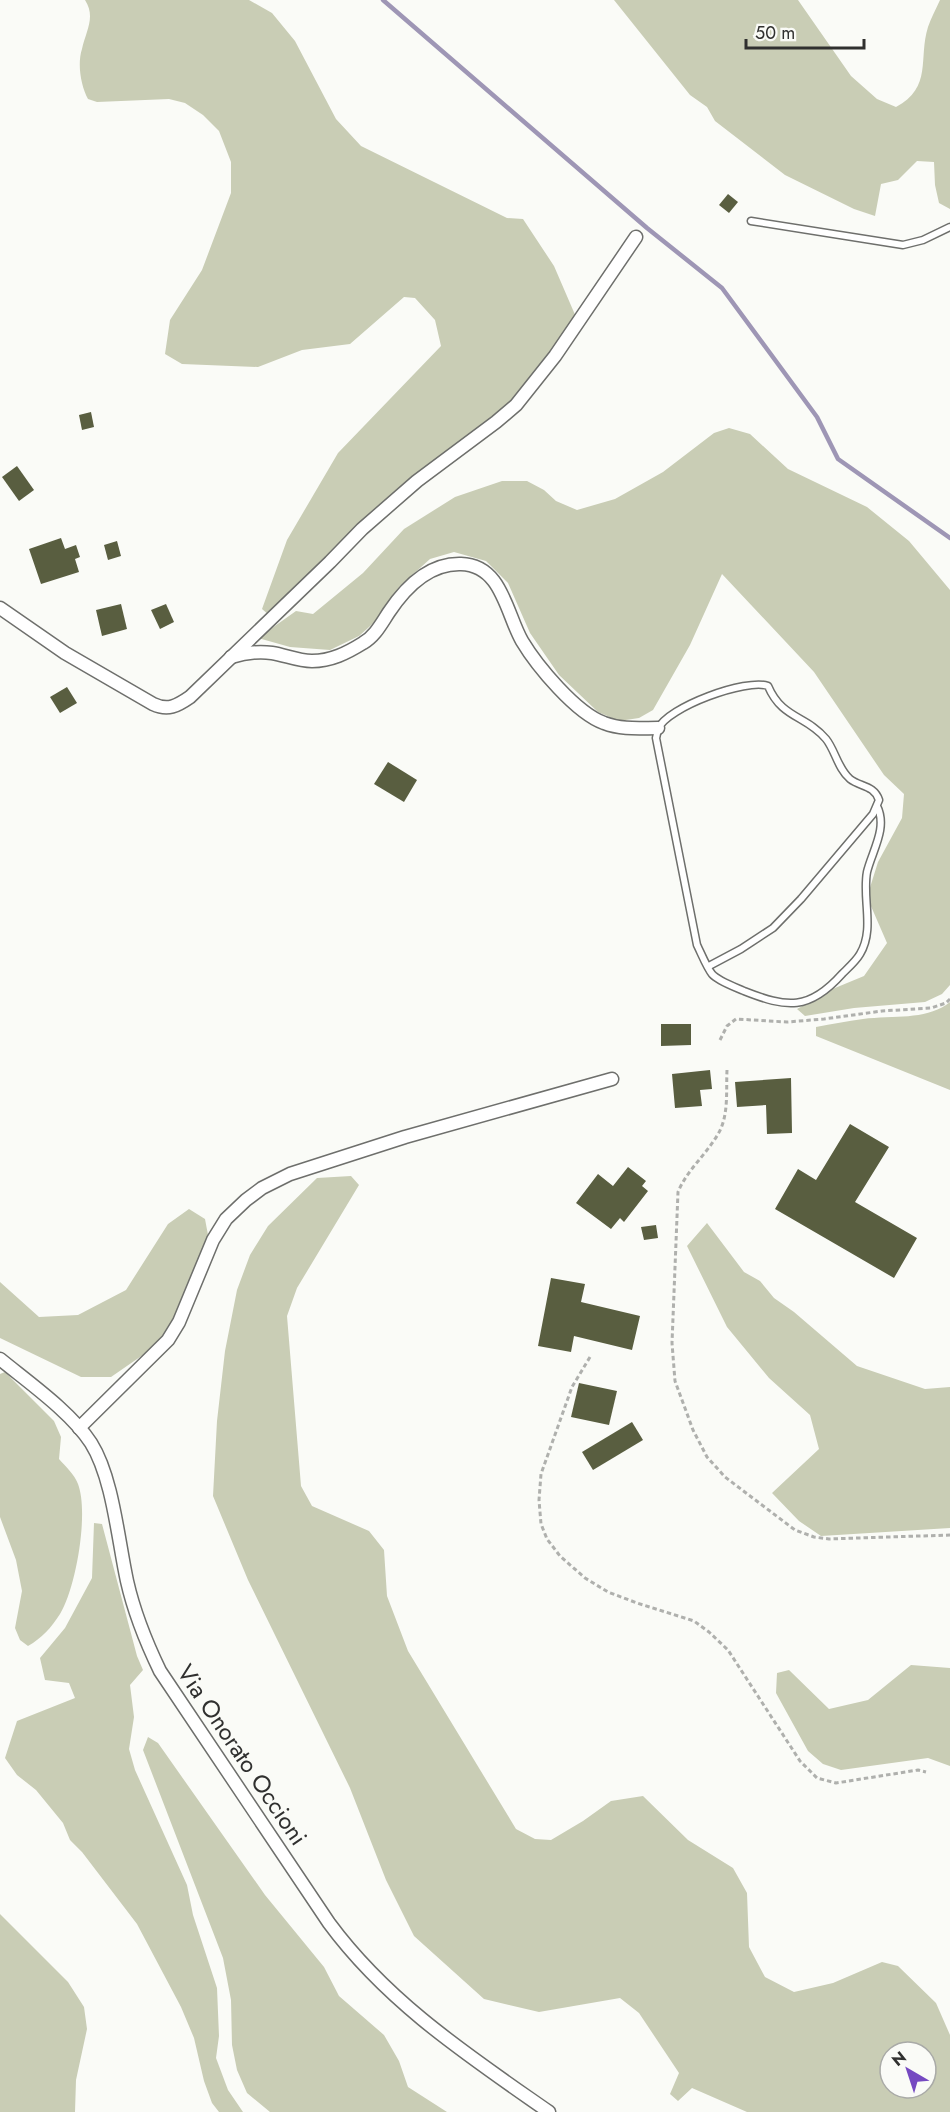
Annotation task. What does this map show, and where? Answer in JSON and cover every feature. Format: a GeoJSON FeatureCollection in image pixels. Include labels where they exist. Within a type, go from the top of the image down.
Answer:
{"type":"FeatureCollection","features":[{"type":"Feature","properties":{"kind":"street"},"geometry":{"type":"LineString","coordinates":[[0,608],[65,653],[161,708],[178,705],[362,529],[417,481],[516,405],[555,356],[636,237]]}},
{"type":"Feature","properties":{"kind":"street"},"geometry":{"type":"LineString","coordinates":[[230,657],[271,653],[313,661],[340,656],[366,642],[377,632],[403,593],[414,582],[440,567],[463,564],[474,566],[492,577],[521,639],[534,659],[580,710],[590,717],[621,729],[658,728]]}},
{"type":"Feature","properties":{"kind":"street"},"geometry":{"type":"LineString","coordinates":[[79,1428],[168,1340],[179,1322],[213,1240],[226,1219],[262,1188],[290,1174],[384,1143],[612,1078]]}},
{"type":"Feature","properties":{"kind":"street","name":"Via Onorato Occioni"},"geometry":{"type":"LineString","coordinates":[[0,1359],[79,1428],[92,1444],[106,1481],[127,1584],[147,1644],[156,1662],[329,1923],[360,1962],[420,2019],[549,2112]]}},
{"type":"Feature","properties":{"kind":"lane"},"geometry":{"type":"LineString","coordinates":[[751,221],[903,245],[923,240],[950,227]]}},
{"type":"Feature","properties":{"kind":"lane"},"geometry":{"type":"LineString","coordinates":[[709,966],[741,950],[773,928],[801,899],[877,806],[879,800],[871,788],[857,784],[848,778],[826,740],[814,729],[784,710],[774,700],[768,686],[762,684],[727,690],[691,703],[672,715],[658,728],[656,738],[697,945],[712,974],[734,987],[771,1002],[785,1004],[804,1002],[822,992],[836,980],[860,954],[867,936],[865,886],[882,819],[877,806]]}},
{"type":"Feature","properties":{"kind":"path"},"geometry":{"type":"LineString","coordinates":[[720,1040],[728,1026],[736,1019],[787,1022],[824,1019],[882,1011],[931,1008],[946,1003],[950,999]]}},
{"type":"Feature","properties":{"kind":"path"},"geometry":{"type":"LineString","coordinates":[[727,1070],[725,1110],[719,1133],[683,1180],[678,1192],[673,1361],[675,1381],[693,1430],[707,1457],[725,1477],[795,1530],[814,1537],[829,1539],[950,1535]]}},
{"type":"Feature","properties":{"kind":"path"},"geometry":{"type":"LineString","coordinates":[[590,1357],[572,1387],[541,1474],[539,1500],[541,1524],[547,1539],[560,1556],[585,1578],[608,1592],[694,1621],[709,1632],[728,1650],[800,1761],[817,1778],[836,1783],[918,1770],[926,1772]]}},
{"type":"Feature","properties":{"kind":"green space"},"geometry":{"type":"Polygon","coordinates":[[[85,0],[249,0],[272,13],[295,41],[336,119],[361,146],[507,218],[523,219],[554,266],[576,317],[528,383],[496,416],[269,615],[262,609],[287,540],[338,453],[441,346],[435,320],[415,298],[404,297],[350,344],[302,350],[258,367],[182,364],[165,354],[170,320],[202,270],[231,193],[231,162],[219,131],[203,115],[185,103],[169,99],[97,102],[88,99],[83,88],[80,68],[90,18],[85,0]]]}},
{"type":"Feature","properties":{"kind":"green space"},"geometry":{"type":"Polygon","coordinates":[[[614,0],[798,0],[851,76],[877,99],[896,107],[915,91],[922,72],[929,24],[940,0],[950,0],[950,209],[939,203],[934,162],[917,161],[898,180],[881,184],[875,216],[854,209],[785,175],[715,121],[707,107],[690,95],[614,0]]]}},
{"type":"Feature","properties":{"kind":"green space"},"geometry":{"type":"Polygon","coordinates":[[[729,428],[750,434],[788,469],[867,507],[909,541],[950,590],[950,985],[942,994],[925,1002],[854,1008],[805,1016],[797,1009],[835,988],[864,976],[887,943],[867,897],[878,862],[902,818],[904,794],[884,775],[814,672],[722,574],[690,645],[653,710],[639,718],[619,721],[598,712],[559,675],[530,633],[508,583],[486,561],[454,552],[430,559],[400,586],[378,619],[359,636],[330,650],[290,647],[258,638],[296,611],[313,614],[363,573],[404,529],[455,497],[502,481],[527,481],[544,490],[556,501],[577,510],[615,499],[663,472],[714,433],[729,428]]]}},
{"type":"Feature","properties":{"kind":"green space"},"geometry":{"type":"Polygon","coordinates":[[[950,1002],[950,1090],[816,1036],[816,1027],[863,1019],[920,1015],[941,1008],[950,1002]]]}},
{"type":"Feature","properties":{"kind":"green space"},"geometry":{"type":"Polygon","coordinates":[[[351,1176],[359,1185],[297,1288],[287,1316],[301,1486],[312,1506],[369,1531],[384,1550],[387,1596],[408,1651],[516,1829],[535,1839],[551,1840],[611,1801],[643,1796],[688,1840],[733,1868],[747,1893],[749,1947],[765,1977],[794,1992],[833,1983],[882,1962],[898,1966],[936,2003],[950,2035],[950,2112],[747,2112],[692,2088],[678,2101],[670,2094],[679,2073],[639,2013],[620,1998],[539,2012],[484,1999],[414,1936],[386,1880],[350,1788],[248,1580],[213,1496],[217,1421],[225,1351],[237,1290],[250,1255],[268,1226],[317,1178],[351,1176]]]}},
{"type":"Feature","properties":{"kind":"green space"},"geometry":{"type":"Polygon","coordinates":[[[189,1209],[205,1219],[208,1235],[170,1327],[153,1348],[111,1377],[81,1377],[0,1338],[0,1282],[39,1317],[78,1315],[126,1290],[168,1224],[189,1209]]]}},
{"type":"Feature","properties":{"kind":"green space"},"geometry":{"type":"Polygon","coordinates":[[[707,1223],[744,1272],[760,1281],[774,1298],[794,1312],[857,1366],[925,1389],[950,1387],[950,1528],[821,1536],[799,1521],[772,1493],[819,1449],[810,1415],[769,1378],[727,1327],[687,1246],[707,1223]]]}},
{"type":"Feature","properties":{"kind":"green space"},"geometry":{"type":"Polygon","coordinates":[[[5,1372],[54,1421],[61,1437],[59,1459],[77,1481],[81,1497],[79,1550],[66,1602],[50,1628],[28,1646],[20,1640],[15,1628],[22,1591],[16,1560],[0,1517],[0,1374],[5,1372]]]}},
{"type":"Feature","properties":{"kind":"green space"},"geometry":{"type":"Polygon","coordinates":[[[94,1523],[102,1524],[137,1656],[143,1670],[130,1685],[134,1717],[129,1749],[135,1770],[187,1885],[193,1915],[217,1988],[219,2036],[216,2058],[228,2090],[243,2112],[219,2112],[212,2103],[204,2081],[194,2038],[181,2007],[137,1924],[82,1852],[70,1840],[63,1823],[36,1790],[17,1775],[5,1758],[17,1721],[75,1698],[69,1683],[45,1680],[40,1658],[65,1628],[92,1578],[94,1523]]]}},
{"type":"Feature","properties":{"kind":"green space"},"geometry":{"type":"Polygon","coordinates":[[[911,1665],[950,1668],[950,1766],[928,1758],[841,1770],[823,1764],[808,1751],[776,1693],[777,1673],[789,1670],[829,1709],[868,1700],[911,1665]]]}},
{"type":"Feature","properties":{"kind":"green space"},"geometry":{"type":"Polygon","coordinates":[[[148,1737],[158,1743],[265,1895],[324,1967],[339,1996],[384,2035],[399,2061],[408,2087],[447,2112],[270,2112],[247,2093],[237,2070],[232,2045],[231,2000],[223,1958],[143,1750],[148,1737]]]}},
{"type":"Feature","properties":{"kind":"green space"},"geometry":{"type":"Polygon","coordinates":[[[0,1914],[68,1982],[84,2007],[87,2029],[76,2080],[75,2112],[0,2112],[0,1914]]]}},
{"type":"Feature","properties":{"kind":"building"},"geometry":{"type":"Polygon","coordinates":[[[728,194],[738,202],[729,213],[719,205],[728,194]]]}},
{"type":"Feature","properties":{"kind":"building"},"geometry":{"type":"Polygon","coordinates":[[[91,412],[94,427],[82,430],[79,415],[91,412]]]}},
{"type":"Feature","properties":{"kind":"building"},"geometry":{"type":"Polygon","coordinates":[[[17,466],[34,490],[19,501],[2,477],[17,466]]]}},
{"type":"Feature","properties":{"kind":"building"},"geometry":{"type":"Polygon","coordinates":[[[61,538],[65,549],[76,545],[80,557],[75,559],[79,572],[41,584],[29,549],[61,538]]]}},
{"type":"Feature","properties":{"kind":"building"},"geometry":{"type":"Polygon","coordinates":[[[117,541],[121,556],[108,560],[104,545],[117,541]]]}},
{"type":"Feature","properties":{"kind":"building"},"geometry":{"type":"Polygon","coordinates":[[[121,604],[127,629],[102,636],[96,610],[121,604]]]}},
{"type":"Feature","properties":{"kind":"building"},"geometry":{"type":"Polygon","coordinates":[[[166,604],[174,622],[160,629],[151,610],[166,604]]]}},
{"type":"Feature","properties":{"kind":"building"},"geometry":{"type":"Polygon","coordinates":[[[67,687],[77,703],[60,713],[50,697],[67,687]]]}},
{"type":"Feature","properties":{"kind":"building"},"geometry":{"type":"Polygon","coordinates":[[[388,762],[417,780],[404,802],[374,784],[388,762]]]}},
{"type":"Feature","properties":{"kind":"building"},"geometry":{"type":"Polygon","coordinates":[[[661,1024],[691,1024],[691,1045],[661,1046],[661,1024]]]}},
{"type":"Feature","properties":{"kind":"building"},"geometry":{"type":"Polygon","coordinates":[[[710,1070],[712,1089],[700,1090],[702,1106],[675,1108],[672,1074],[710,1070]]]}},
{"type":"Feature","properties":{"kind":"building"},"geometry":{"type":"Polygon","coordinates":[[[791,1078],[792,1133],[767,1134],[766,1105],[737,1107],[735,1082],[791,1078]]]}},
{"type":"Feature","properties":{"kind":"building"},"geometry":{"type":"Polygon","coordinates":[[[850,1124],[889,1147],[855,1202],[917,1238],[894,1278],[775,1209],[798,1169],[816,1180],[850,1124]]]}},
{"type":"Feature","properties":{"kind":"building"},"geometry":{"type":"Polygon","coordinates":[[[628,1167],[646,1181],[642,1186],[648,1191],[624,1222],[620,1218],[611,1229],[576,1203],[598,1174],[613,1186],[628,1167]]]}},
{"type":"Feature","properties":{"kind":"building"},"geometry":{"type":"Polygon","coordinates":[[[656,1225],[658,1238],[644,1240],[641,1227],[656,1225]]]}},
{"type":"Feature","properties":{"kind":"building"},"geometry":{"type":"Polygon","coordinates":[[[551,1278],[585,1284],[581,1302],[640,1316],[632,1350],[574,1336],[571,1352],[538,1346],[551,1278]]]}},
{"type":"Feature","properties":{"kind":"building"},"geometry":{"type":"Polygon","coordinates":[[[579,1383],[617,1391],[609,1425],[571,1417],[579,1383]]]}},
{"type":"Feature","properties":{"kind":"building"},"geometry":{"type":"Polygon","coordinates":[[[632,1422],[643,1440],[593,1470],[582,1452],[632,1422]]]}},
{"type":"Feature","properties":{"kind":"waterway"},"geometry":{"type":"LineString","coordinates":[[383,0],[647,228],[722,288],[817,417],[838,459],[950,538]]}}]}
